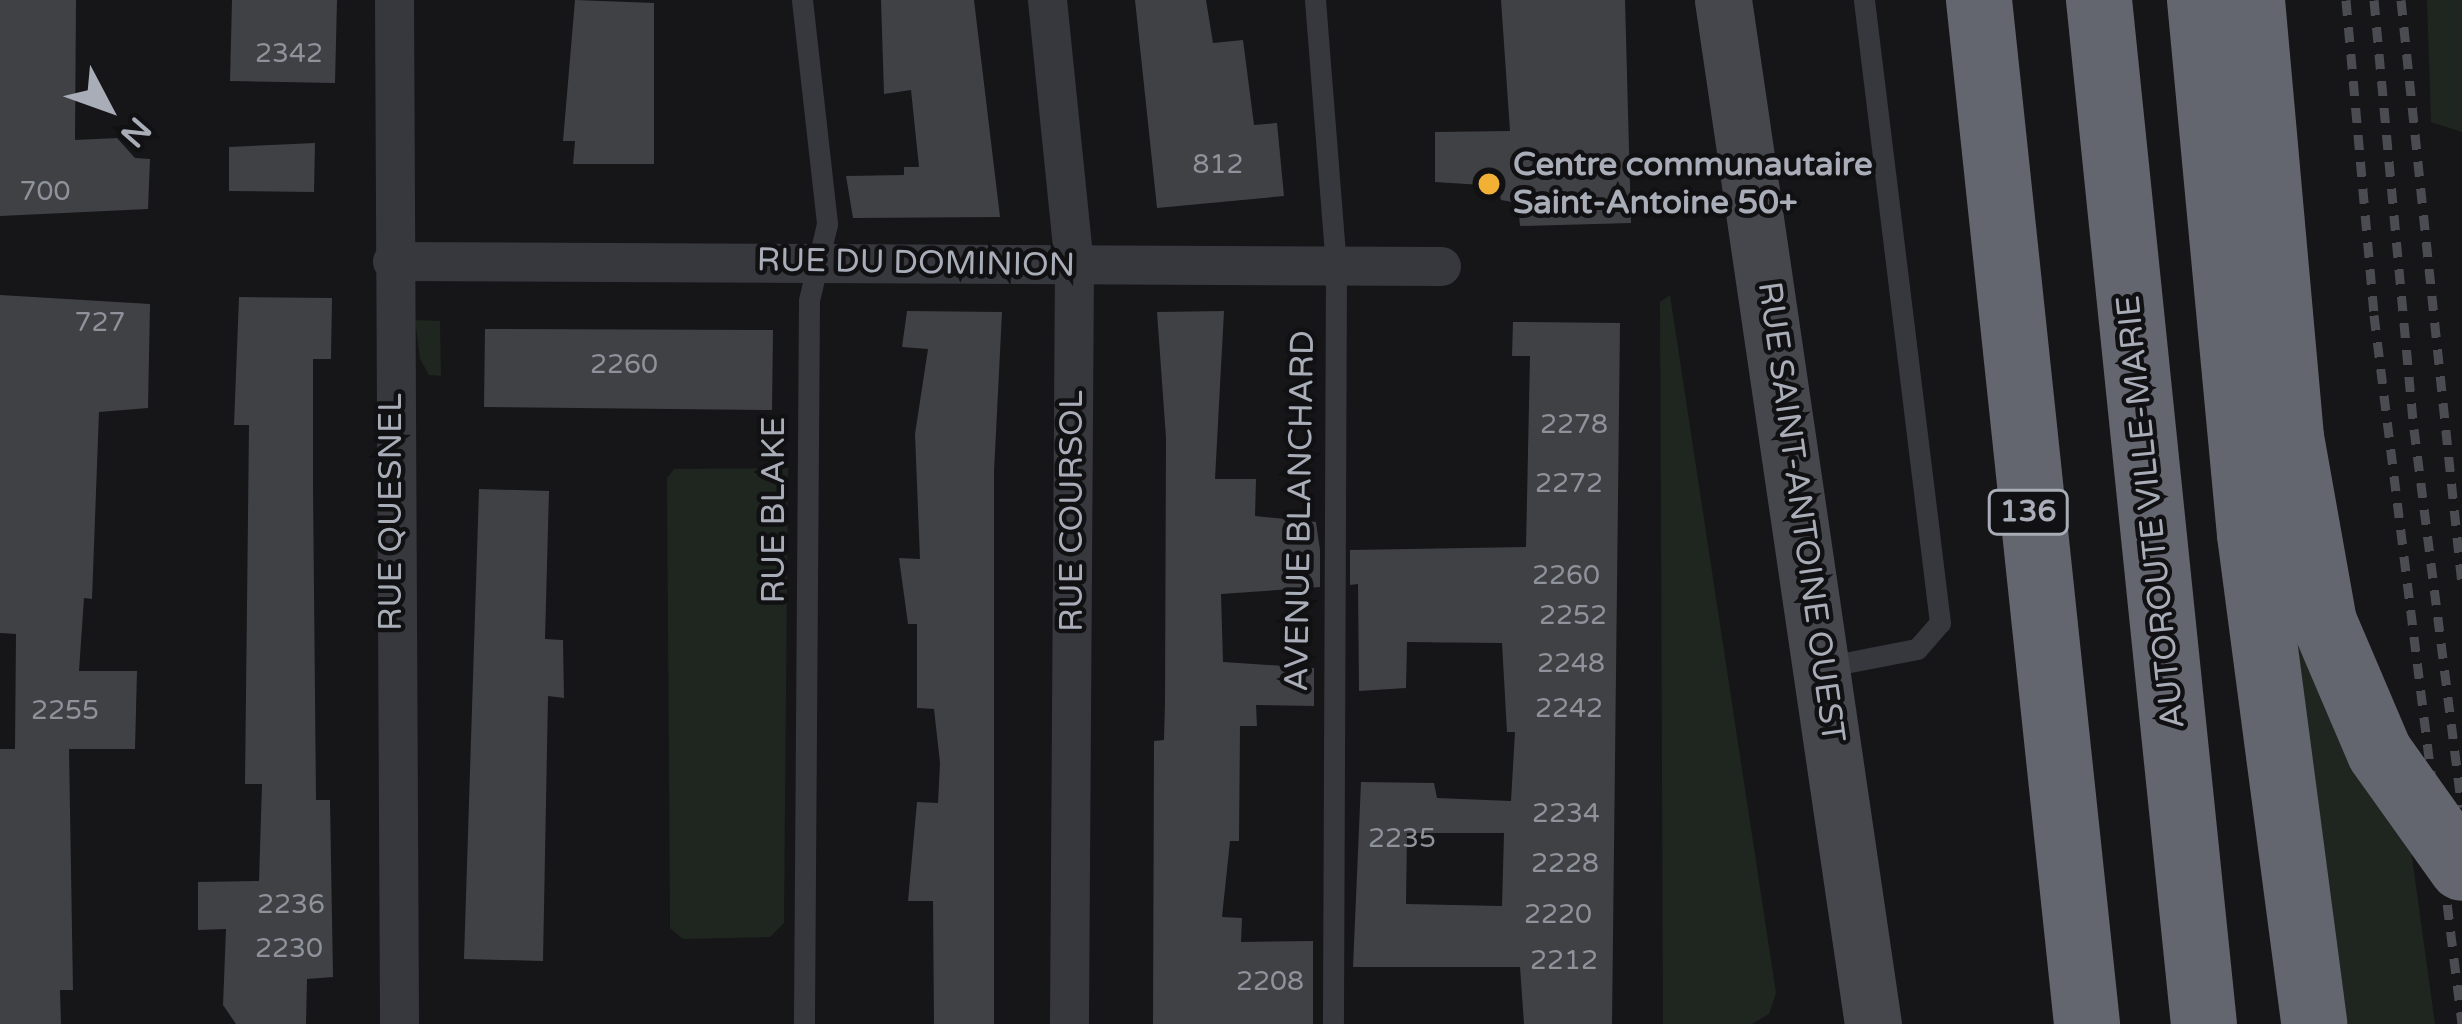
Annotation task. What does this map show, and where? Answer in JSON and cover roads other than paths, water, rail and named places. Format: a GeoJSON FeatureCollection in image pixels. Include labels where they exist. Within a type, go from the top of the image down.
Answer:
{"type":"FeatureCollection","features":[{"type":"Feature","properties":{"kind":"highway","name":"136"},"geometry":{"type":"LineString","coordinates":[[1979,0],[2086,1024]]}},
{"type":"Feature","properties":{"kind":"highway","name":"AUTOROUTE VILLE-MARIE"},"geometry":{"type":"LineString","coordinates":[[2099,0],[2204,1024]]}},
{"type":"Feature","properties":{"kind":"highway"},"geometry":{"type":"LineString","coordinates":[[2200,0],[2250,535],[2314,1024]]}},
{"type":"Feature","properties":{"kind":"highway"},"geometry":{"type":"LineString","coordinates":[[2252,0],[2291,437],[2324,622],[2380,753],[2462,868]]}},
{"type":"Feature","properties":{"kind":"highway"},"geometry":{"type":"LineString","coordinates":[[2170,673],[2241,1024]]}},
{"type":"Feature","properties":{"kind":"main road","name":"RUE SAINT-ANTOINE OUEST"},"geometry":{"type":"LineString","coordinates":[[1723,0],[1873,1024]]}},
{"type":"Feature","properties":{"kind":"street","name":"RUE QUESNEL"},"geometry":{"type":"LineString","coordinates":[[394,0],[399,1024]]}},
{"type":"Feature","properties":{"kind":"street","name":"RUE COURSOL"},"geometry":{"type":"LineString","coordinates":[[1047,0],[1074,264],[1069,1024]]}},
{"type":"Feature","properties":{"kind":"street","name":"RUE DU DOMINION"},"geometry":{"type":"LineString","coordinates":[[392,261],[1441,266]]}},
{"type":"Feature","properties":{"kind":"lane","name":"RUE BLAKE"},"geometry":{"type":"LineString","coordinates":[[802,0],[827,224],[808,345],[804,1024]]}},
{"type":"Feature","properties":{"kind":"lane","name":"AVENUE BLANCHARD"},"geometry":{"type":"LineString","coordinates":[[1315,0],[1336,266],[1333,1024]]}},
{"type":"Feature","properties":{"kind":"lane"},"geometry":{"type":"LineString","coordinates":[[1824,667],[1917,650],[1940,623],[1864,0]]}},
{"type":"Feature","properties":{"kind":"railway"},"geometry":{"type":"LineString","coordinates":[[2346,0],[2374,315],[2462,1024]]}},
{"type":"Feature","properties":{"kind":"railway"},"geometry":{"type":"LineString","coordinates":[[2374,0],[2414,429],[2462,807]]}},
{"type":"Feature","properties":{"kind":"railway"},"geometry":{"type":"LineString","coordinates":[[2401,0],[2462,584]]}},
{"type":"Feature","properties":{"kind":"place","name":"Centre communautaire Saint-Antoine 50+"},"geometry":{"type":"Point","coordinates":[1489,184]}}]}
